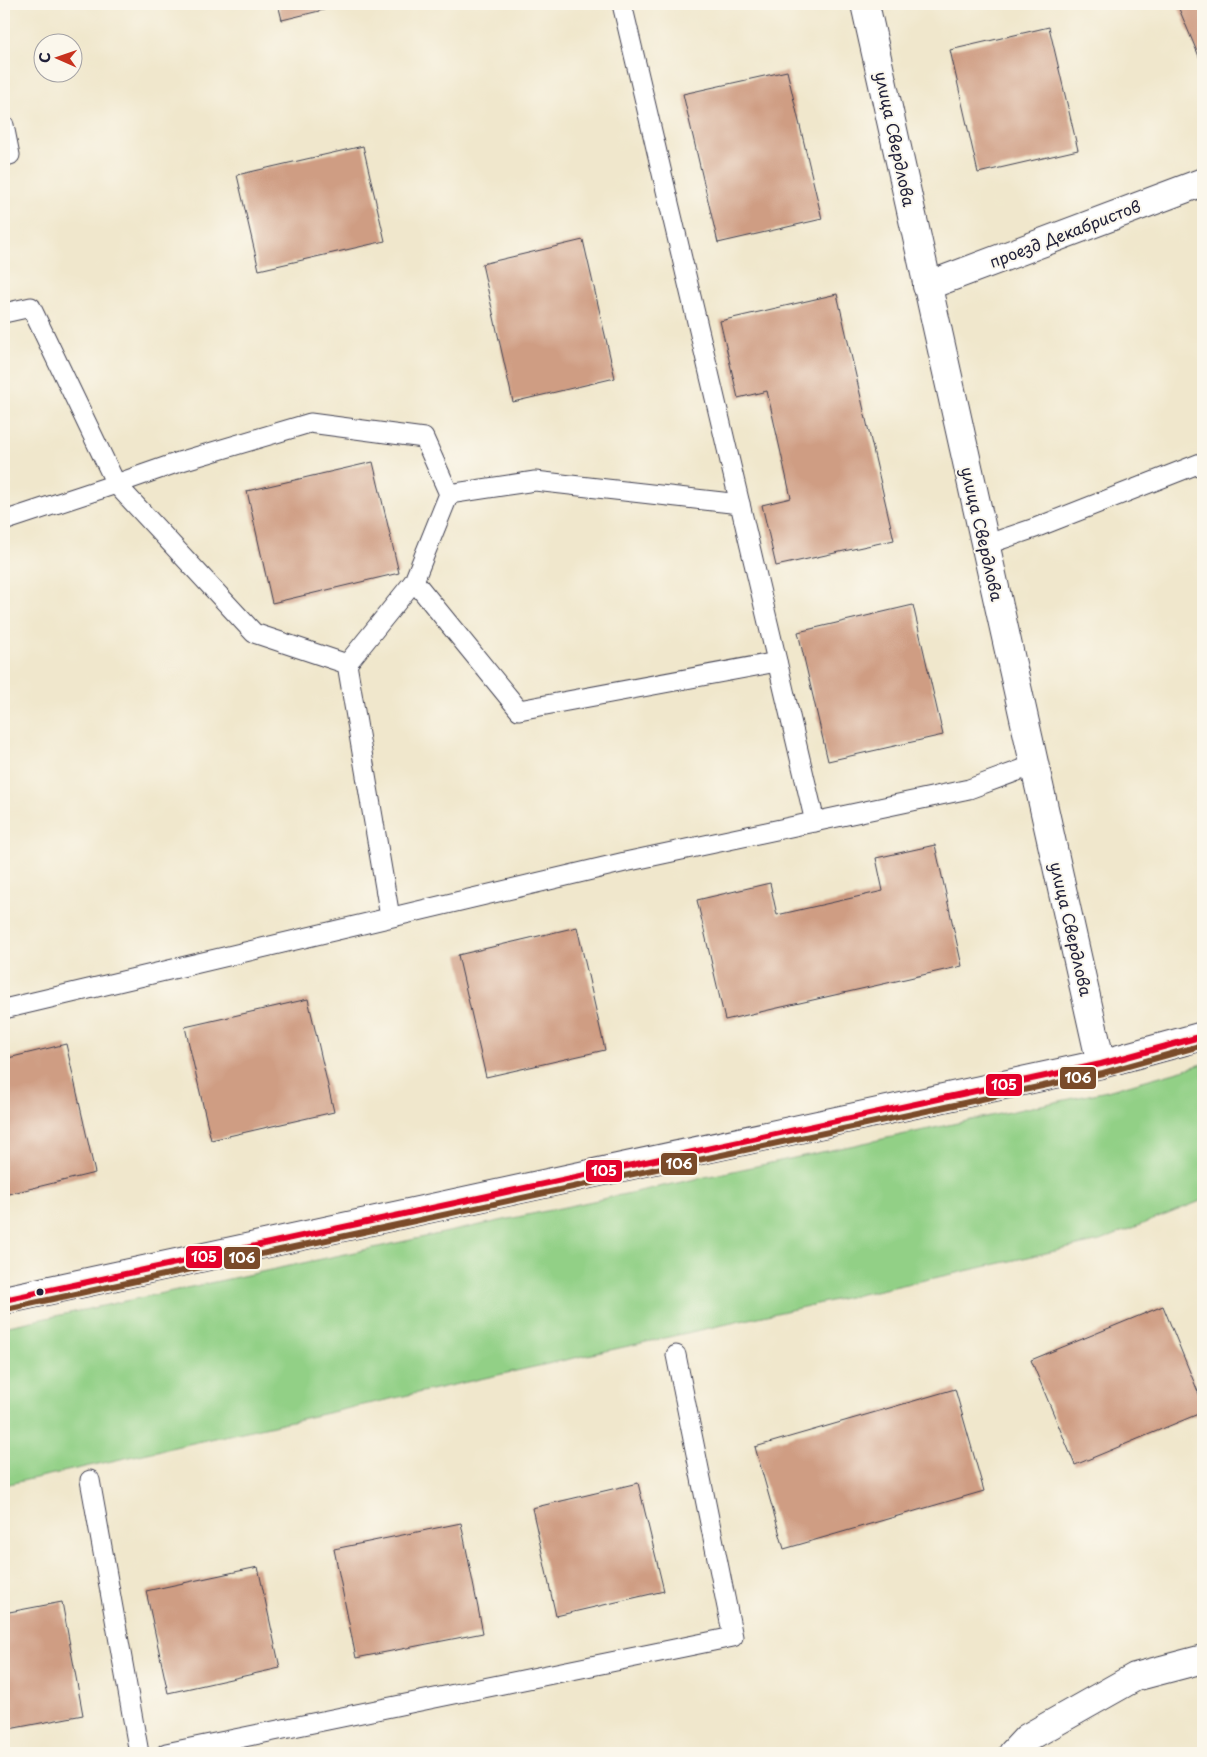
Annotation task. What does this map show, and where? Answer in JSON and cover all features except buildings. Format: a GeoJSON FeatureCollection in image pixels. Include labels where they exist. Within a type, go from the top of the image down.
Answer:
{"type":"FeatureCollection","features":[{"type":"Feature","properties":{"kind":"street","name":"улица Свердлова"},"geometry":{"type":"LineString","coordinates":[[865,4],[1101,1064]]}},
{"type":"Feature","properties":{"kind":"street","name":"проезд Декабристов"},"geometry":{"type":"LineString","coordinates":[[927,286],[1203,182]]}},
{"type":"Feature","properties":{"kind":"street"},"geometry":{"type":"LineString","coordinates":[[4,1300],[1101,1064],[1203,1036]]}},
{"type":"Feature","properties":{"kind":"street"},"geometry":{"type":"LineString","coordinates":[[1013,1753],[1027,1738],[1135,1677],[1203,1659]]}},
{"type":"Feature","properties":{"kind":"lane"},"geometry":{"type":"LineString","coordinates":[[622,4],[815,822]]}},
{"type":"Feature","properties":{"kind":"lane"},"geometry":{"type":"LineString","coordinates":[[4,125],[10,155]]}},
{"type":"Feature","properties":{"kind":"lane"},"geometry":{"type":"LineString","coordinates":[[4,313],[31,307],[116,484],[254,633],[346,664]]}},
{"type":"Feature","properties":{"kind":"lane"},"geometry":{"type":"LineString","coordinates":[[4,521],[182,461],[310,423],[424,438],[449,494],[414,581],[346,664],[390,917]]}},
{"type":"Feature","properties":{"kind":"lane"},"geometry":{"type":"LineString","coordinates":[[985,545],[1035,528],[1203,462]]}},
{"type":"Feature","properties":{"kind":"lane"},"geometry":{"type":"LineString","coordinates":[[449,494],[535,481],[740,504]]}},
{"type":"Feature","properties":{"kind":"lane"},"geometry":{"type":"LineString","coordinates":[[414,581],[519,710],[777,662]]}},
{"type":"Feature","properties":{"kind":"lane"},"geometry":{"type":"LineString","coordinates":[[4,1009],[625,862],[968,789],[1034,765]]}},
{"type":"Feature","properties":{"kind":"lane"},"geometry":{"type":"LineString","coordinates":[[166,1753],[733,1637],[676,1355]]}},
{"type":"Feature","properties":{"kind":"lane"},"geometry":{"type":"LineString","coordinates":[[90,1480],[139,1753]]}},
{"type":"Feature","properties":{"kind":"green space"},"geometry":{"type":"Polygon","coordinates":[[[1203,1064],[1203,1200],[1100,1241],[4,1485],[4,1327],[1107,1091],[1203,1064]]]}},
{"type":"Feature","properties":{"kind":"transit line","name":"105"},"geometry":{"type":"LineString","coordinates":[[4,1300],[1101,1064],[1203,1036]]}},
{"type":"Feature","properties":{"kind":"transit line","name":"106"},"geometry":{"type":"LineString","coordinates":[[6,1309],[1103,1073],[1203,1045]]}}]}
